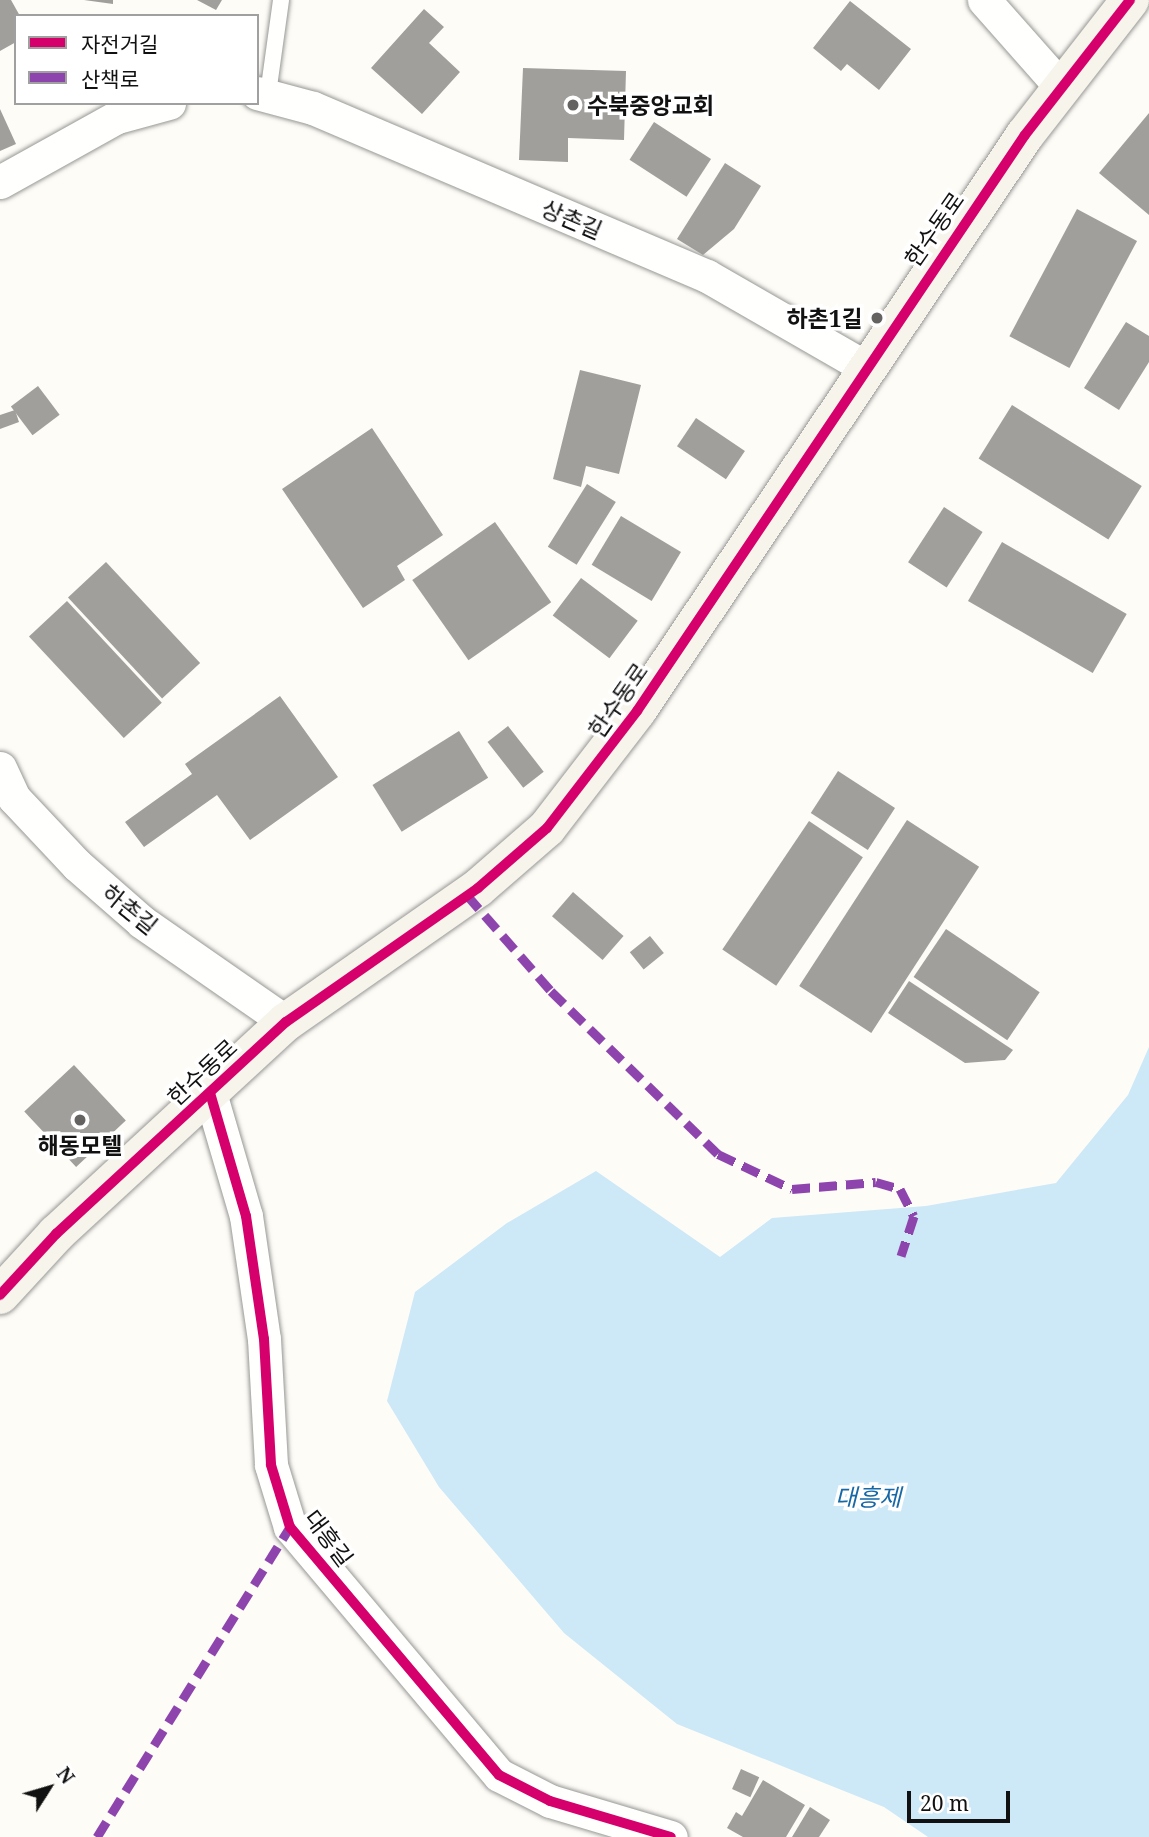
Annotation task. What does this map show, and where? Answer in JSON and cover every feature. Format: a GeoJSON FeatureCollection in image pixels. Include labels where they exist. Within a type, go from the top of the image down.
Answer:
{"type":"FeatureCollection","features":[{"type":"Feature","properties":{"kind":"street"},"geometry":{"type":"LineString","coordinates":[[984,0],[1060,86]]}},
{"type":"Feature","properties":{"kind":"street","name":"한수동로"},"geometry":{"type":"LineString","coordinates":[[0,1295],[56,1234],[286,1022],[478,888],[547,828],[637,711],[865,367],[1060,86],[1130,0]]}},
{"type":"Feature","properties":{"kind":"street","name":"상촌길"},"geometry":{"type":"LineString","coordinates":[[263,94],[313,108],[707,276],[865,367]]}},
{"type":"Feature","properties":{"kind":"street"},"geometry":{"type":"LineString","coordinates":[[0,182],[117,117],[162,105]]}},
{"type":"Feature","properties":{"kind":"street","name":"하촌길"},"geometry":{"type":"LineString","coordinates":[[0,768],[14,797],[77,865],[142,922],[286,1022]]}},
{"type":"Feature","properties":{"kind":"street","name":"대흥길"},"geometry":{"type":"LineString","coordinates":[[210,1093],[246,1216],[264,1339],[271,1465],[290,1527],[499,1774],[550,1801],[671,1837]]}},
{"type":"Feature","properties":{"kind":"lane","name":"상촌길"},"geometry":{"type":"LineString","coordinates":[[263,94],[281,0]]}},
{"type":"Feature","properties":{"kind":"water","name":"대흥제"},"geometry":{"type":"Polygon","coordinates":[[[1149,1047],[1149,1837],[928,1837],[884,1807],[677,1724],[564,1633],[439,1487],[387,1401],[415,1292],[507,1223],[596,1171],[720,1257],[772,1218],[926,1206],[1056,1183],[1128,1095],[1149,1047]]]}},
{"type":"Feature","properties":{"kind":"building"},"geometry":{"type":"Polygon","coordinates":[[[0,0],[11,0],[19,14],[14,14],[14,43],[0,51],[0,0]]]}},
{"type":"Feature","properties":{"kind":"building"},"geometry":{"type":"Polygon","coordinates":[[[84,0],[113,0],[113,4],[84,0]]]}},
{"type":"Feature","properties":{"kind":"building"},"geometry":{"type":"Polygon","coordinates":[[[197,0],[222,0],[216,10],[197,0]]]}},
{"type":"Feature","properties":{"kind":"building"},"geometry":{"type":"Polygon","coordinates":[[[850,1],[911,49],[879,90],[847,64],[841,71],[813,48],[850,1]]]}},
{"type":"Feature","properties":{"kind":"building"},"geometry":{"type":"Polygon","coordinates":[[[424,9],[444,27],[429,43],[460,72],[422,114],[371,68],[424,9]]]}},
{"type":"Feature","properties":{"kind":"building","name":"수북중앙교회"},"geometry":{"type":"Polygon","coordinates":[[[523,68],[626,71],[624,140],[568,138],[568,162],[519,160],[523,68]]]}},
{"type":"Feature","properties":{"kind":"building"},"geometry":{"type":"Polygon","coordinates":[[[0,109],[16,144],[0,151],[0,109]]]}},
{"type":"Feature","properties":{"kind":"building"},"geometry":{"type":"Polygon","coordinates":[[[1149,113],[1149,215],[1099,173],[1149,113]]]}},
{"type":"Feature","properties":{"kind":"building"},"geometry":{"type":"Polygon","coordinates":[[[654,122],[711,159],[687,197],[629,160],[654,122]]]}},
{"type":"Feature","properties":{"kind":"building"},"geometry":{"type":"Polygon","coordinates":[[[725,163],[761,186],[734,229],[703,255],[677,239],[725,163]]]}},
{"type":"Feature","properties":{"kind":"building"},"geometry":{"type":"Polygon","coordinates":[[[1077,209],[1137,241],[1069,368],[1009,336],[1077,209]]]}},
{"type":"Feature","properties":{"kind":"building"},"geometry":{"type":"Polygon","coordinates":[[[1126,322],[1149,336],[1149,362],[1119,410],[1084,388],[1126,322]]]}},
{"type":"Feature","properties":{"kind":"building"},"geometry":{"type":"Polygon","coordinates":[[[580,370],[641,385],[619,474],[586,466],[581,487],[553,479],[580,370]]]}},
{"type":"Feature","properties":{"kind":"building"},"geometry":{"type":"Polygon","coordinates":[[[38,386],[60,415],[33,435],[11,406],[38,386]]]}},
{"type":"Feature","properties":{"kind":"building"},"geometry":{"type":"Polygon","coordinates":[[[1012,405],[1142,486],[1108,540],[979,458],[1012,405]]]}},
{"type":"Feature","properties":{"kind":"building"},"geometry":{"type":"Polygon","coordinates":[[[15,410],[19,422],[0,429],[0,415],[15,410]]]}},
{"type":"Feature","properties":{"kind":"building"},"geometry":{"type":"Polygon","coordinates":[[[696,418],[745,451],[726,479],[677,446],[696,418]]]}},
{"type":"Feature","properties":{"kind":"building"},"geometry":{"type":"Polygon","coordinates":[[[372,428],[443,535],[397,566],[405,580],[363,608],[282,489],[372,428]]]}},
{"type":"Feature","properties":{"kind":"building"},"geometry":{"type":"Polygon","coordinates":[[[587,484],[616,502],[577,565],[548,547],[587,484]]]}},
{"type":"Feature","properties":{"kind":"building"},"geometry":{"type":"Polygon","coordinates":[[[944,507],[983,532],[947,587],[908,562],[944,507]]]}},
{"type":"Feature","properties":{"kind":"building"},"geometry":{"type":"Polygon","coordinates":[[[621,516],[681,552],[652,601],[592,565],[621,516]]]}},
{"type":"Feature","properties":{"kind":"building"},"geometry":{"type":"Polygon","coordinates":[[[495,522],[551,602],[468,660],[412,580],[495,522]]]}},
{"type":"Feature","properties":{"kind":"building"},"geometry":{"type":"Polygon","coordinates":[[[1002,542],[1127,614],[1093,673],[968,601],[1002,542]]]}},
{"type":"Feature","properties":{"kind":"building"},"geometry":{"type":"Polygon","coordinates":[[[106,562],[200,663],[162,698],[68,597],[106,562]]]}},
{"type":"Feature","properties":{"kind":"building"},"geometry":{"type":"Polygon","coordinates":[[[581,578],[638,621],[609,658],[553,616],[581,578]]]}},
{"type":"Feature","properties":{"kind":"building"},"geometry":{"type":"Polygon","coordinates":[[[67,601],[162,703],[124,738],[29,636],[67,601]]]}},
{"type":"Feature","properties":{"kind":"building"},"geometry":{"type":"Polygon","coordinates":[[[280,696],[338,777],[250,840],[217,795],[144,847],[125,822],[192,774],[185,764],[280,696]]]}},
{"type":"Feature","properties":{"kind":"building"},"geometry":{"type":"Polygon","coordinates":[[[508,726],[544,772],[523,788],[488,742],[508,726]]]}},
{"type":"Feature","properties":{"kind":"building"},"geometry":{"type":"Polygon","coordinates":[[[459,731],[488,778],[402,832],[372,785],[459,731]]]}},
{"type":"Feature","properties":{"kind":"building"},"geometry":{"type":"Polygon","coordinates":[[[838,771],[895,808],[868,850],[811,813],[838,771]]]}},
{"type":"Feature","properties":{"kind":"building"},"geometry":{"type":"Polygon","coordinates":[[[907,820],[979,867],[871,1033],[799,986],[907,820]]]}},
{"type":"Feature","properties":{"kind":"building"},"geometry":{"type":"Polygon","coordinates":[[[809,821],[863,857],[776,986],[722,950],[809,821]]]}},
{"type":"Feature","properties":{"kind":"building"},"geometry":{"type":"Polygon","coordinates":[[[573,892],[624,936],[603,960],[552,916],[573,892]]]}},
{"type":"Feature","properties":{"kind":"building"},"geometry":{"type":"Polygon","coordinates":[[[946,929],[1040,992],[1007,1040],[914,977],[946,929]]]}},
{"type":"Feature","properties":{"kind":"building"},"geometry":{"type":"Polygon","coordinates":[[[650,936],[664,953],[644,969],[630,952],[650,936]]]}},
{"type":"Feature","properties":{"kind":"building"},"geometry":{"type":"Polygon","coordinates":[[[909,981],[1013,1050],[1005,1060],[965,1063],[888,1013],[909,981]]]}},
{"type":"Feature","properties":{"kind":"building"},"geometry":{"type":"Polygon","coordinates":[[[74,1065],[126,1121],[76,1167],[24,1111],[74,1065]]]}},
{"type":"Feature","properties":{"kind":"building"},"geometry":{"type":"Polygon","coordinates":[[[741,1769],[759,1777],[750,1797],[732,1789],[741,1769]]]}},
{"type":"Feature","properties":{"kind":"building"},"geometry":{"type":"Polygon","coordinates":[[[763,1780],[805,1805],[786,1837],[743,1837],[727,1828],[736,1812],[742,1816],[763,1780]]]}},
{"type":"Feature","properties":{"kind":"building"},"geometry":{"type":"Polygon","coordinates":[[[810,1807],[830,1820],[819,1837],[792,1837],[810,1807]]]}},
{"type":"Feature","properties":{"kind":"marked path"},"geometry":{"type":"LineString","coordinates":[[467,895],[551,991],[718,1154],[792,1189],[876,1182],[900,1189],[914,1216],[901,1256]]}},
{"type":"Feature","properties":{"kind":"marked path"},"geometry":{"type":"LineString","coordinates":[[97,1837],[290,1527]]}},
{"type":"Feature","properties":{"kind":"cycle path"},"geometry":{"type":"LineString","coordinates":[[0,1295],[56,1234],[286,1022],[478,888],[547,828],[637,711],[1025,135],[1130,0]]}},
{"type":"Feature","properties":{"kind":"cycle path"},"geometry":{"type":"LineString","coordinates":[[210,1093],[246,1216],[264,1339],[271,1465],[290,1527],[499,1775],[550,1801],[671,1837]]}},
{"type":"Feature","properties":{"kind":"place","name":"수북중앙교회"},"geometry":{"type":"Point","coordinates":[573,105]}},
{"type":"Feature","properties":{"kind":"place","name":"하촌1길"},"geometry":{"type":"Point","coordinates":[877,318]}},
{"type":"Feature","properties":{"kind":"place","name":"해동모텔"},"geometry":{"type":"Point","coordinates":[80,1120]}}]}
